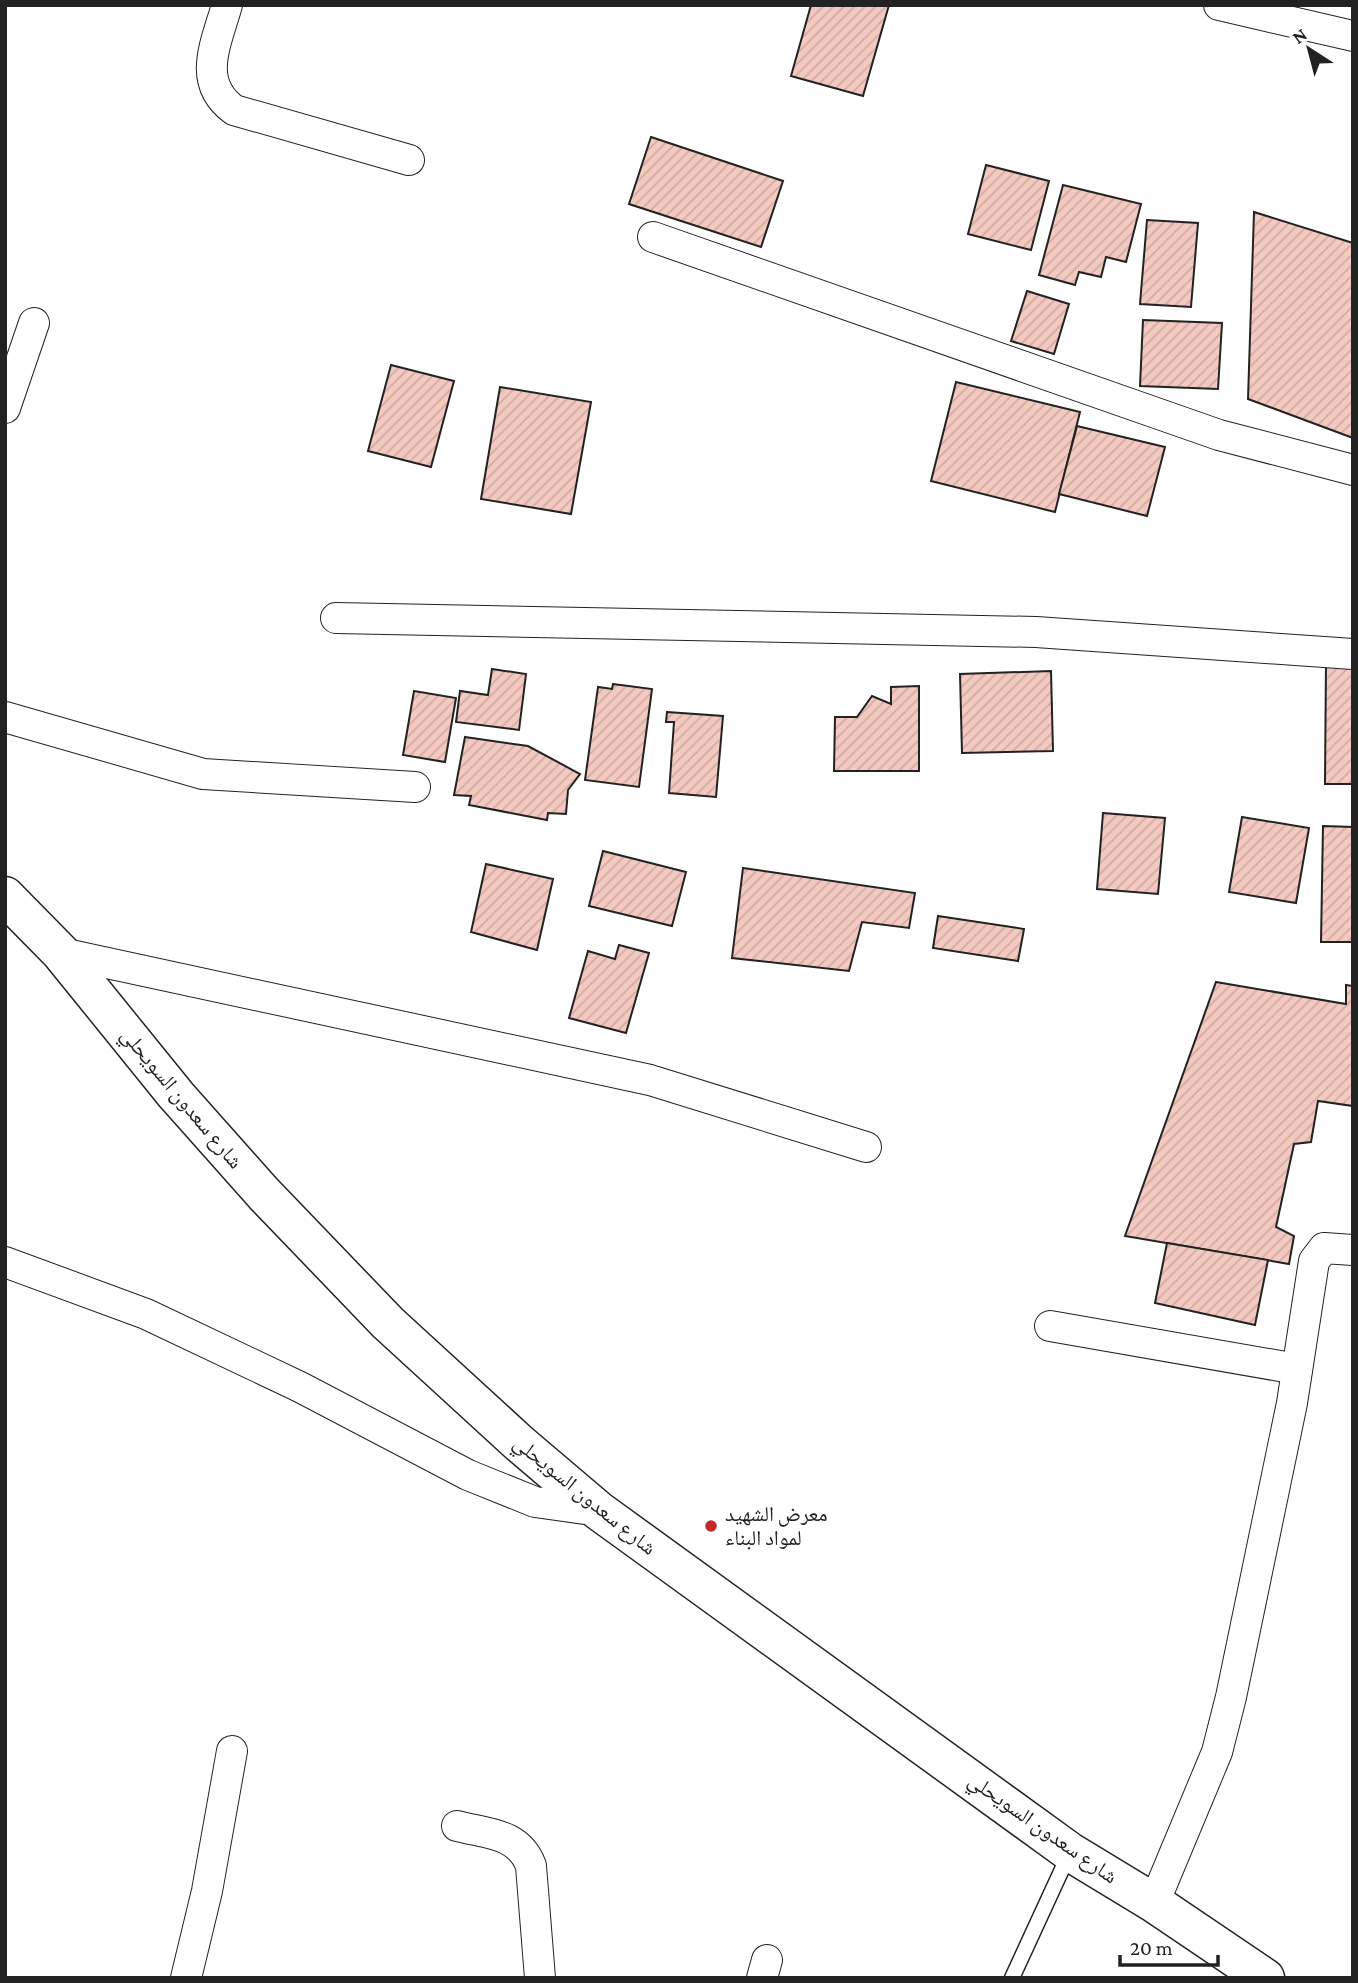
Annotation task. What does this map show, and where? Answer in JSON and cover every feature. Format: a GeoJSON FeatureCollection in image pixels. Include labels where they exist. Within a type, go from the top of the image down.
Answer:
{"type":"FeatureCollection","features":[{"type":"Feature","properties":{"kind":"main road","name":"شارع سعدون السويحلي"},"geometry":{"type":"LineString","coordinates":[[5,896],[61,953],[177,1095],[255,1184],[388,1323],[487,1415],[599,1511],[1070,1852],[1154,1903],[1265,1978]]}},
{"type":"Feature","properties":{"kind":"street"},"geometry":{"type":"LineString","coordinates":[[227,5],[213,55],[212,85],[219,99],[234,110],[409,160]]}},
{"type":"Feature","properties":{"kind":"street"},"geometry":{"type":"LineString","coordinates":[[1219,5],[1353,36]]}},
{"type":"Feature","properties":{"kind":"street"},"geometry":{"type":"LineString","coordinates":[[653,237],[1219,435],[1353,470]]}},
{"type":"Feature","properties":{"kind":"street"},"geometry":{"type":"LineString","coordinates":[[5,408],[34,323]]}},
{"type":"Feature","properties":{"kind":"street"},"geometry":{"type":"LineString","coordinates":[[336,618],[1037,632],[1353,654]]}},
{"type":"Feature","properties":{"kind":"street"},"geometry":{"type":"LineString","coordinates":[[5,717],[203,774],[415,787]]}},
{"type":"Feature","properties":{"kind":"street"},"geometry":{"type":"LineString","coordinates":[[61,953],[650,1080],[866,1147]]}},
{"type":"Feature","properties":{"kind":"street"},"geometry":{"type":"LineString","coordinates":[[1154,1903],[1199,1800],[1220,1741],[1297,1369],[1317,1255],[1330,1248],[1353,1250]]}},
{"type":"Feature","properties":{"kind":"street"},"geometry":{"type":"LineString","coordinates":[[5,1262],[146,1314],[300,1387],[468,1475],[535,1502],[599,1511]]}},
{"type":"Feature","properties":{"kind":"street"},"geometry":{"type":"LineString","coordinates":[[1050,1326],[1297,1369]]}},
{"type":"Feature","properties":{"kind":"street"},"geometry":{"type":"LineString","coordinates":[[186,1978],[207,1891],[232,1751]]}},
{"type":"Feature","properties":{"kind":"street"},"geometry":{"type":"LineString","coordinates":[[457,1826],[514,1841],[526,1851],[531,1866],[540,1978]]}},
{"type":"Feature","properties":{"kind":"lane"},"geometry":{"type":"LineString","coordinates":[[1012,1978],[1070,1852]]}},
{"type":"Feature","properties":{"kind":"building"},"geometry":{"type":"Polygon","coordinates":[[[811,5],[889,5],[863,96],[791,76],[811,5]]]}},
{"type":"Feature","properties":{"kind":"building"},"geometry":{"type":"Polygon","coordinates":[[[651,137],[783,181],[761,247],[629,204],[651,137]]]}},
{"type":"Feature","properties":{"kind":"building"},"geometry":{"type":"Polygon","coordinates":[[[986,165],[1049,181],[1031,250],[968,234],[986,165]]]}},
{"type":"Feature","properties":{"kind":"building"},"geometry":{"type":"Polygon","coordinates":[[[1063,185],[1141,204],[1126,262],[1106,257],[1101,277],[1079,272],[1075,285],[1039,275],[1063,185]]]}},
{"type":"Feature","properties":{"kind":"building"},"geometry":{"type":"Polygon","coordinates":[[[1254,212],[1353,243],[1353,438],[1248,399],[1254,212]]]}},
{"type":"Feature","properties":{"kind":"building"},"geometry":{"type":"Polygon","coordinates":[[[1147,220],[1198,223],[1191,307],[1140,304],[1147,220]]]}},
{"type":"Feature","properties":{"kind":"building"},"geometry":{"type":"Polygon","coordinates":[[[1027,291],[1069,304],[1054,354],[1011,341],[1027,291]]]}},
{"type":"Feature","properties":{"kind":"building"},"geometry":{"type":"Polygon","coordinates":[[[1143,320],[1222,323],[1218,389],[1140,386],[1143,320]]]}},
{"type":"Feature","properties":{"kind":"building"},"geometry":{"type":"Polygon","coordinates":[[[391,365],[454,381],[431,467],[368,451],[391,365]]]}},
{"type":"Feature","properties":{"kind":"building"},"geometry":{"type":"Polygon","coordinates":[[[956,382],[1080,412],[1055,512],[931,481],[956,382]]]}},
{"type":"Feature","properties":{"kind":"building"},"geometry":{"type":"Polygon","coordinates":[[[500,387],[591,402],[571,514],[481,499],[500,387]]]}},
{"type":"Feature","properties":{"kind":"building"},"geometry":{"type":"Polygon","coordinates":[[[1077,426],[1165,447],[1147,516],[1059,494],[1077,426]]]}},
{"type":"Feature","properties":{"kind":"building"},"geometry":{"type":"Polygon","coordinates":[[[1326,662],[1353,662],[1353,784],[1325,784],[1326,662]]]}},
{"type":"Feature","properties":{"kind":"building"},"geometry":{"type":"Polygon","coordinates":[[[492,669],[526,674],[519,730],[456,722],[460,691],[488,695],[492,669]]]}},
{"type":"Feature","properties":{"kind":"building"},"geometry":{"type":"Polygon","coordinates":[[[1051,671],[1053,751],[962,753],[960,674],[1051,671]]]}},
{"type":"Feature","properties":{"kind":"building"},"geometry":{"type":"Polygon","coordinates":[[[613,684],[652,689],[639,787],[585,780],[598,687],[612,689],[613,684]]]}},
{"type":"Feature","properties":{"kind":"building"},"geometry":{"type":"Polygon","coordinates":[[[919,686],[919,771],[834,771],[835,717],[857,717],[872,696],[891,704],[891,687],[919,686]]]}},
{"type":"Feature","properties":{"kind":"building"},"geometry":{"type":"Polygon","coordinates":[[[414,691],[456,698],[445,762],[403,755],[414,691]]]}},
{"type":"Feature","properties":{"kind":"building"},"geometry":{"type":"Polygon","coordinates":[[[667,712],[723,716],[716,797],[669,793],[674,722],[666,722],[667,712]]]}},
{"type":"Feature","properties":{"kind":"building"},"geometry":{"type":"Polygon","coordinates":[[[465,737],[528,746],[580,774],[568,790],[566,814],[548,813],[547,820],[469,805],[471,796],[454,795],[465,737]]]}},
{"type":"Feature","properties":{"kind":"building"},"geometry":{"type":"Polygon","coordinates":[[[1103,813],[1165,818],[1158,894],[1097,889],[1103,813]]]}},
{"type":"Feature","properties":{"kind":"building"},"geometry":{"type":"Polygon","coordinates":[[[1242,817],[1309,828],[1296,903],[1229,892],[1242,817]]]}},
{"type":"Feature","properties":{"kind":"building"},"geometry":{"type":"Polygon","coordinates":[[[1323,826],[1353,827],[1353,942],[1321,942],[1323,826]]]}},
{"type":"Feature","properties":{"kind":"building"},"geometry":{"type":"Polygon","coordinates":[[[603,851],[686,872],[672,926],[589,906],[603,851]]]}},
{"type":"Feature","properties":{"kind":"building"},"geometry":{"type":"Polygon","coordinates":[[[486,864],[553,879],[537,950],[471,932],[486,864]]]}},
{"type":"Feature","properties":{"kind":"building"},"geometry":{"type":"Polygon","coordinates":[[[743,868],[915,893],[909,928],[862,922],[849,971],[732,958],[743,868]]]}},
{"type":"Feature","properties":{"kind":"building"},"geometry":{"type":"Polygon","coordinates":[[[938,916],[1024,929],[1018,961],[933,948],[938,916]]]}},
{"type":"Feature","properties":{"kind":"building"},"geometry":{"type":"Polygon","coordinates":[[[619,945],[649,953],[626,1033],[569,1018],[588,951],[615,959],[619,945]]]}},
{"type":"Feature","properties":{"kind":"building"},"geometry":{"type":"Polygon","coordinates":[[[1216,982],[1346,1004],[1346,985],[1353,986],[1353,1106],[1318,1101],[1311,1142],[1294,1144],[1276,1227],[1294,1236],[1289,1264],[1125,1236],[1216,982]]]}},
{"type":"Feature","properties":{"kind":"building"},"geometry":{"type":"Polygon","coordinates":[[[1167,1243],[1268,1260],[1255,1325],[1155,1303],[1167,1243]]]}},
{"type":"Feature","properties":{"kind":"place","name":"معرض الشهيد لمواد البناء"},"geometry":{"type":"Point","coordinates":[711,1526]}}]}
